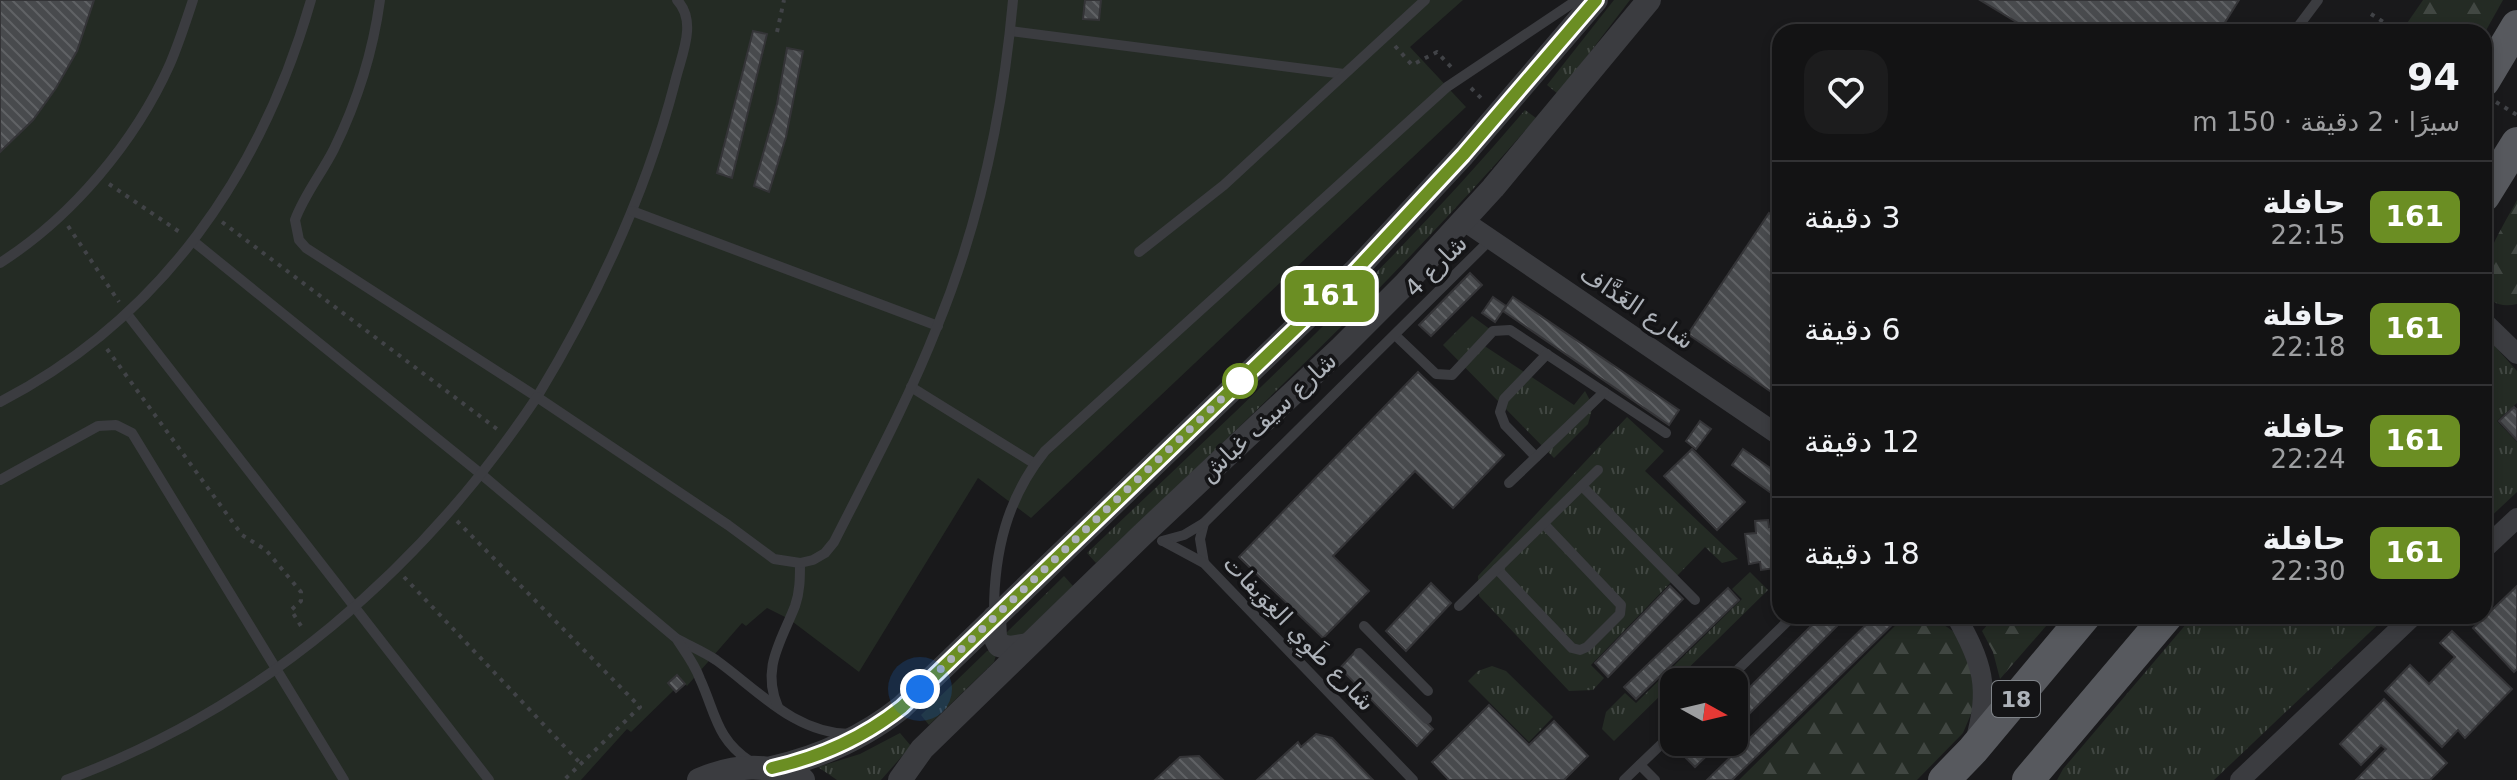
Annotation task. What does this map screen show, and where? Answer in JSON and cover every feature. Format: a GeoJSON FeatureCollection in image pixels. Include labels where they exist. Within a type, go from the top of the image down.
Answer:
{"type":"FeatureCollection","features":[{"type":"Feature","properties":{"kind":"main road"},"geometry":{"type":"LineString","coordinates":[[2492,86],[2517,26]]}},
{"type":"Feature","properties":{"kind":"main road"},"geometry":{"type":"LineString","coordinates":[[2492,184],[2517,145]]}},
{"type":"Feature","properties":{"kind":"main road","name":"18"},"geometry":{"type":"LineString","coordinates":[[1944,780],[1973,750],[2078,624]]}},
{"type":"Feature","properties":{"kind":"main road","name":"18"},"geometry":{"type":"LineString","coordinates":[[2028,780],[2160,624]]}},
{"type":"Feature","properties":{"kind":"street","name":"شارع سيف غباش"},"geometry":{"type":"LineString","coordinates":[[699,780],[719,772],[767,768],[810,759],[864,734],[902,707],[1365,260],[1481,136],[1596,0]]}},
{"type":"Feature","properties":{"kind":"street","name":"شارع سيف غباش"},"geometry":{"type":"LineString","coordinates":[[900,780],[922,749],[1028,645],[1152,538],[1464,221],[1649,0]]}},
{"type":"Feature","properties":{"kind":"street"},"geometry":{"type":"LineString","coordinates":[[2492,200],[2517,145]]}},
{"type":"Feature","properties":{"kind":"street","name":"شارع الغَدَّاف"},"geometry":{"type":"LineString","coordinates":[[1464,221],[1772,431]]}},
{"type":"Feature","properties":{"kind":"street"},"geometry":{"type":"LineString","coordinates":[[2492,328],[2513,344]]}},
{"type":"Feature","properties":{"kind":"street"},"geometry":{"type":"LineString","coordinates":[[2492,541],[2517,518]]}},
{"type":"Feature","properties":{"kind":"street"},"geometry":{"type":"LineString","coordinates":[[994,618],[995,637],[999,645],[1009,648],[1028,645]]}},
{"type":"Feature","properties":{"kind":"street"},"geometry":{"type":"LineString","coordinates":[[1961,624],[1972,644],[1982,675],[1982,713],[1973,750]]}},
{"type":"Feature","properties":{"kind":"street"},"geometry":{"type":"LineString","coordinates":[[2240,780],[2405,624]]}},
{"type":"Feature","properties":{"kind":"street"},"geometry":{"type":"LineString","coordinates":[[767,768],[803,780]]}},
{"type":"Feature","properties":{"kind":"lane"},"geometry":{"type":"LineString","coordinates":[[0,263],[60,215],[98,176],[128,137],[163,79],[193,0]]}},
{"type":"Feature","properties":{"kind":"lane"},"geometry":{"type":"LineString","coordinates":[[0,402],[58,368],[127,314],[193,241],[239,175],[275,104],[298,45],[311,0]]}},
{"type":"Feature","properties":{"kind":"lane"},"geometry":{"type":"LineString","coordinates":[[380,0],[370,51],[348,118],[295,220],[299,240],[306,248],[537,397],[774,559],[800,563],[825,553],[834,542],[938,326],[988,166],[1003,91],[1013,0]]}},
{"type":"Feature","properties":{"kind":"lane"},"geometry":{"type":"LineString","coordinates":[[66,780],[188,725],[277,669],[397,569],[481,474],[537,397],[592,301],[632,211],[663,124],[688,27],[685,9],[677,0]]}},
{"type":"Feature","properties":{"kind":"lane"},"geometry":{"type":"LineString","coordinates":[[1139,252],[1224,185],[1425,0]]}},
{"type":"Feature","properties":{"kind":"lane"},"geometry":{"type":"LineString","coordinates":[[994,618],[997,556],[1019,490],[1035,464],[1068,429],[1447,87],[1577,0]]}},
{"type":"Feature","properties":{"kind":"lane"},"geometry":{"type":"LineString","coordinates":[[2300,24],[2318,0]]}},
{"type":"Feature","properties":{"kind":"lane"},"geometry":{"type":"LineString","coordinates":[[1010,31],[1344,74]]}},
{"type":"Feature","properties":{"kind":"lane"},"geometry":{"type":"LineString","coordinates":[[632,211],[938,326]]}},
{"type":"Feature","properties":{"kind":"lane","name":"شارع 4"},"geometry":{"type":"LineString","coordinates":[[1152,538],[1184,535],[1204,523],[1491,239]]}},
{"type":"Feature","properties":{"kind":"lane"},"geometry":{"type":"LineString","coordinates":[[193,241],[481,474],[677,639],[712,658],[793,720],[827,732],[864,734]]}},
{"type":"Feature","properties":{"kind":"lane"},"geometry":{"type":"LineString","coordinates":[[127,314],[489,780]]}},
{"type":"Feature","properties":{"kind":"lane"},"geometry":{"type":"LineString","coordinates":[[1395,335],[1436,374],[1443,376],[1452,375],[1493,331],[1514,332],[1666,433]]}},
{"type":"Feature","properties":{"kind":"lane"},"geometry":{"type":"LineString","coordinates":[[1536,457],[1505,425],[1500,412],[1504,399],[1547,354]]}},
{"type":"Feature","properties":{"kind":"lane"},"geometry":{"type":"LineString","coordinates":[[911,387],[1035,464]]}},
{"type":"Feature","properties":{"kind":"lane"},"geometry":{"type":"LineString","coordinates":[[1509,483],[1604,392]]}},
{"type":"Feature","properties":{"kind":"lane"},"geometry":{"type":"LineString","coordinates":[[0,480],[98,426],[116,425],[132,433],[344,780]]}},
{"type":"Feature","properties":{"kind":"lane"},"geometry":{"type":"LineString","coordinates":[[1459,606],[1598,470]]}},
{"type":"Feature","properties":{"kind":"lane"},"geometry":{"type":"LineString","coordinates":[[1582,486],[1695,600]]}},
{"type":"Feature","properties":{"kind":"lane"},"geometry":{"type":"LineString","coordinates":[[1204,523],[1200,539],[1204,563]]}},
{"type":"Feature","properties":{"kind":"lane"},"geometry":{"type":"LineString","coordinates":[[1497,569],[1572,648],[1580,650],[1587,647],[1620,614],[1621,605],[1544,524]]}},
{"type":"Feature","properties":{"kind":"lane","name":"شارع طَوِي الغِوَيفات"},"geometry":{"type":"LineString","coordinates":[[1152,538],[1204,563],[1413,780]]}},
{"type":"Feature","properties":{"kind":"lane"},"geometry":{"type":"LineString","coordinates":[[778,708],[771,685],[771,661],[799,594],[800,563]]}},
{"type":"Feature","properties":{"kind":"lane"},"geometry":{"type":"LineString","coordinates":[[1739,668],[1785,624]]}},
{"type":"Feature","properties":{"kind":"lane"},"geometry":{"type":"LineString","coordinates":[[1364,626],[1428,691]]}},
{"type":"Feature","properties":{"kind":"lane"},"geometry":{"type":"LineString","coordinates":[[677,639],[698,674],[719,730],[741,756],[767,768]]}},
{"type":"Feature","properties":{"kind":"lane"},"geometry":{"type":"LineString","coordinates":[[1359,653],[1427,719]]}},
{"type":"Feature","properties":{"kind":"lane"},"geometry":{"type":"LineString","coordinates":[[1624,780],[1660,746]]}},
{"type":"Feature","properties":{"kind":"lane"},"geometry":{"type":"LineString","coordinates":[[1640,765],[1655,780]]}},
{"type":"Feature","properties":{"kind":"path"},"geometry":{"type":"LineString","coordinates":[[777,32],[784,0]]}},
{"type":"Feature","properties":{"kind":"path"},"geometry":{"type":"LineString","coordinates":[[2371,14],[2387,24]]}},
{"type":"Feature","properties":{"kind":"path"},"geometry":{"type":"LineString","coordinates":[[2492,93],[2517,115]]}},
{"type":"Feature","properties":{"kind":"path"},"geometry":{"type":"LineString","coordinates":[[98,176],[193,241]]}},
{"type":"Feature","properties":{"kind":"path"},"geometry":{"type":"LineString","coordinates":[[60,215],[127,314]]}},
{"type":"Feature","properties":{"kind":"path"},"geometry":{"type":"LineString","coordinates":[[212,215],[499,430]]}},
{"type":"Feature","properties":{"kind":"path"},"geometry":{"type":"LineString","coordinates":[[98,338],[242,535],[271,555],[301,592],[301,601],[291,610],[301,626]]}},
{"type":"Feature","properties":{"kind":"path"},"geometry":{"type":"LineString","coordinates":[[449,513],[640,707],[564,780]]}},
{"type":"Feature","properties":{"kind":"path"},"geometry":{"type":"LineString","coordinates":[[397,569],[581,764]]}},
{"type":"Feature","properties":{"kind":"green space"},"geometry":{"type":"Polygon","coordinates":[[[0,0],[1463,0],[1410,47],[1466,107],[1031,518],[978,478],[859,672],[789,619],[767,608],[746,626],[742,623],[687,686],[685,684],[674,690],[631,732],[627,729],[581,780],[0,780],[0,0]]]}},
{"type":"Feature","properties":{"kind":"green space"},"geometry":{"type":"Polygon","coordinates":[[[1614,0],[1630,0],[1558,94],[1547,85],[1614,0]]]}},
{"type":"Feature","properties":{"kind":"green space"},"geometry":{"type":"Polygon","coordinates":[[[2423,0],[2503,0],[2490,24],[2406,24],[2423,0]]]}},
{"type":"Feature","properties":{"kind":"green space"},"geometry":{"type":"Polygon","coordinates":[[[1525,110],[1536,118],[1431,234],[1266,401],[1096,563],[1087,553],[1367,282],[1525,110]]]}},
{"type":"Feature","properties":{"kind":"green space"},"geometry":{"type":"Polygon","coordinates":[[[2517,200],[2517,304],[2504,305],[2492,301],[2492,248],[2517,200]]]}},
{"type":"Feature","properties":{"kind":"green space"},"geometry":{"type":"Polygon","coordinates":[[[1472,316],[1491,330],[1480,343],[1574,405],[1585,391],[1593,406],[1588,424],[1554,458],[1443,345],[1472,316]]]}},
{"type":"Feature","properties":{"kind":"green space"},"geometry":{"type":"Polygon","coordinates":[[[2492,343],[2517,371],[2517,403],[2497,421],[2517,442],[2517,492],[2492,515],[2492,343]]]}},
{"type":"Feature","properties":{"kind":"green space"},"geometry":{"type":"Polygon","coordinates":[[[1627,417],[1664,451],[1645,471],[1738,559],[1722,563],[1705,547],[1591,665],[1604,678],[1593,690],[1569,691],[1479,596],[1478,576],[1627,417]]]}},
{"type":"Feature","properties":{"kind":"green space"},"geometry":{"type":"Polygon","coordinates":[[[1750,572],[1768,590],[1688,668],[1672,668],[1742,599],[1732,589],[1750,572]]]}},
{"type":"Feature","properties":{"kind":"green space"},"geometry":{"type":"Polygon","coordinates":[[[1064,576],[1073,586],[1015,642],[1005,634],[1064,576]]]}},
{"type":"Feature","properties":{"kind":"green space"},"geometry":{"type":"Polygon","coordinates":[[[1897,624],[1943,624],[1960,636],[1974,678],[1974,707],[1963,733],[1917,780],[1739,780],[1897,624]]]}},
{"type":"Feature","properties":{"kind":"green space"},"geometry":{"type":"Polygon","coordinates":[[[1988,624],[2048,624],[2000,679],[1993,652],[1982,631],[1988,624]]]}},
{"type":"Feature","properties":{"kind":"green space"},"geometry":{"type":"Polygon","coordinates":[[[2186,624],[2379,624],[2214,780],[2057,780],[2186,624]]]}},
{"type":"Feature","properties":{"kind":"green space"},"geometry":{"type":"Polygon","coordinates":[[[991,650],[996,655],[994,662],[929,725],[921,715],[991,650]]]}},
{"type":"Feature","properties":{"kind":"green space"},"geometry":{"type":"Polygon","coordinates":[[[1492,666],[1506,671],[1553,717],[1529,742],[1468,681],[1478,671],[1492,666]]]}},
{"type":"Feature","properties":{"kind":"green space"},"geometry":{"type":"Polygon","coordinates":[[[1660,679],[1660,696],[1614,741],[1602,729],[1606,712],[1625,693],[1636,703],[1660,679]]]}},
{"type":"Feature","properties":{"kind":"green space"},"geometry":{"type":"Polygon","coordinates":[[[900,733],[911,746],[881,780],[837,780],[818,767],[860,754],[900,733]]]}},
{"type":"Feature","properties":{"kind":"building"},"geometry":{"type":"Polygon","coordinates":[[[0,0],[94,0],[77,51],[56,88],[33,120],[0,152],[0,0]]]}},
{"type":"Feature","properties":{"kind":"building"},"geometry":{"type":"Polygon","coordinates":[[[1085,0],[1101,0],[1099,20],[1083,19],[1085,0]]]}},
{"type":"Feature","properties":{"kind":"building"},"geometry":{"type":"Polygon","coordinates":[[[1980,0],[2239,0],[2224,24],[2020,24],[1980,0]]]}},
{"type":"Feature","properties":{"kind":"building"},"geometry":{"type":"Polygon","coordinates":[[[753,31],[767,34],[732,178],[717,173],[753,31]]]}},
{"type":"Feature","properties":{"kind":"building"},"geometry":{"type":"Polygon","coordinates":[[[787,48],[803,51],[786,137],[769,192],[754,186],[777,104],[787,48]]]}},
{"type":"Feature","properties":{"kind":"building"},"geometry":{"type":"Polygon","coordinates":[[[1769,213],[1772,215],[1772,392],[1688,334],[1769,213]]]}},
{"type":"Feature","properties":{"kind":"building"},"geometry":{"type":"Polygon","coordinates":[[[1470,273],[1482,285],[1431,336],[1419,325],[1470,273]]]}},
{"type":"Feature","properties":{"kind":"building"},"geometry":{"type":"Polygon","coordinates":[[[1493,297],[1506,306],[1495,322],[1482,313],[1493,297]]]}},
{"type":"Feature","properties":{"kind":"building"},"geometry":{"type":"Polygon","coordinates":[[[1513,297],[1679,410],[1669,425],[1503,311],[1513,297]]]}},
{"type":"Feature","properties":{"kind":"building"},"geometry":{"type":"Polygon","coordinates":[[[1418,372],[1504,455],[1453,508],[1415,471],[1333,556],[1369,591],[1323,638],[1239,557],[1418,372]]]}},
{"type":"Feature","properties":{"kind":"building"},"geometry":{"type":"Polygon","coordinates":[[[2514,407],[2517,410],[2517,440],[2499,421],[2514,407]]]}},
{"type":"Feature","properties":{"kind":"building"},"geometry":{"type":"Polygon","coordinates":[[[1700,421],[1711,429],[1696,449],[1686,441],[1700,421]]]}},
{"type":"Feature","properties":{"kind":"building"},"geometry":{"type":"Polygon","coordinates":[[[1692,449],[1745,502],[1717,530],[1664,476],[1692,449]]]}},
{"type":"Feature","properties":{"kind":"building"},"geometry":{"type":"Polygon","coordinates":[[[1743,449],[1772,469],[1772,494],[1732,465],[1743,449]]]}},
{"type":"Feature","properties":{"kind":"building"},"geometry":{"type":"Polygon","coordinates":[[[1768,520],[1769,527],[1772,526],[1772,569],[1761,570],[1760,562],[1749,564],[1745,534],[1756,533],[1755,521],[1768,520]]]}},
{"type":"Feature","properties":{"kind":"building"},"geometry":{"type":"Polygon","coordinates":[[[1431,583],[1451,603],[1406,651],[1386,631],[1431,583]]]}},
{"type":"Feature","properties":{"kind":"building"},"geometry":{"type":"Polygon","coordinates":[[[1670,586],[1683,599],[1608,677],[1595,663],[1670,586]]]}},
{"type":"Feature","properties":{"kind":"building"},"geometry":{"type":"Polygon","coordinates":[[[2517,586],[2517,669],[2514,672],[2473,628],[2477,624],[2492,624],[2492,610],[2517,586]]]}},
{"type":"Feature","properties":{"kind":"building"},"geometry":{"type":"Polygon","coordinates":[[[1728,588],[1739,600],[1668,668],[1660,668],[1660,676],[1636,699],[1624,687],[1728,588]]]}},
{"type":"Feature","properties":{"kind":"building"},"geometry":{"type":"Polygon","coordinates":[[[1813,624],[1839,624],[1748,715],[1748,689],[1813,624]]]}},
{"type":"Feature","properties":{"kind":"building"},"geometry":{"type":"Polygon","coordinates":[[[1867,624],[1893,624],[1732,780],[1707,780],[1732,756],[1748,756],[1748,740],[1867,624]]]}},
{"type":"Feature","properties":{"kind":"building"},"geometry":{"type":"Polygon","coordinates":[[[2452,631],[2512,689],[2465,738],[2458,730],[2442,747],[2385,691],[2410,665],[2429,684],[2455,657],[2440,643],[2452,631]]]}},
{"type":"Feature","properties":{"kind":"building"},"geometry":{"type":"Polygon","coordinates":[[[1356,651],[1433,729],[1417,746],[1340,668],[1356,651]]]}},
{"type":"Feature","properties":{"kind":"building"},"geometry":{"type":"Polygon","coordinates":[[[677,675],[685,684],[676,692],[668,683],[677,675]]]}},
{"type":"Feature","properties":{"kind":"building"},"geometry":{"type":"Polygon","coordinates":[[[2384,699],[2447,763],[2430,780],[2356,780],[2386,749],[2381,745],[2361,765],[2340,744],[2384,699]]]}},
{"type":"Feature","properties":{"kind":"building"},"geometry":{"type":"Polygon","coordinates":[[[1489,705],[1529,745],[1554,721],[1588,756],[1564,780],[1449,780],[1432,762],[1489,705]]]}},
{"type":"Feature","properties":{"kind":"building"},"geometry":{"type":"Polygon","coordinates":[[[1316,734],[1332,738],[1373,780],[1257,780],[1298,742],[1301,747],[1316,734]]]}},
{"type":"Feature","properties":{"kind":"building"},"geometry":{"type":"Polygon","coordinates":[[[1199,756],[1223,780],[1155,780],[1180,757],[1199,756]]]}},
{"type":"Feature","properties":{"kind":"building"},"geometry":{"type":"Polygon","coordinates":[[[1684,756],[1706,756],[1695,767],[1684,756]]]}},
{"type":"Feature","properties":{"kind":"bus line","name":"161"},"geometry":{"type":"LineString","coordinates":[[772,768],[810,759],[846,744],[902,707],[1356,270],[1498,116],[1596,0]]}},
{"type":"Feature","properties":{"kind":"route"},"geometry":{"type":"LineString","coordinates":[[920,689],[1240,381]]}}]}
